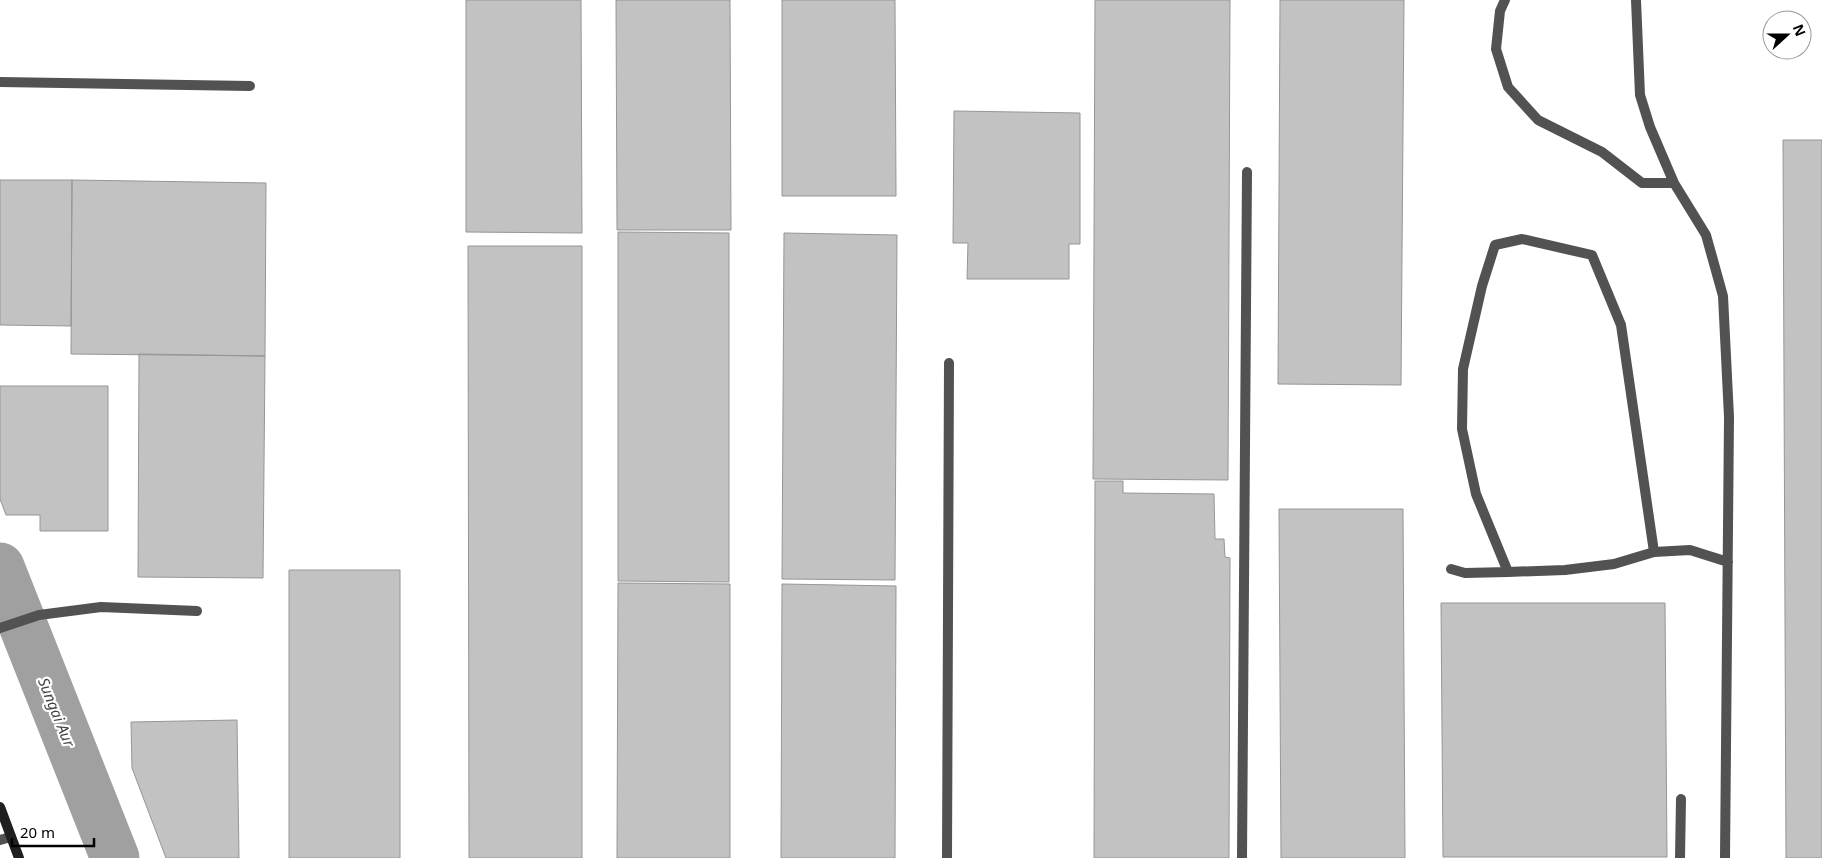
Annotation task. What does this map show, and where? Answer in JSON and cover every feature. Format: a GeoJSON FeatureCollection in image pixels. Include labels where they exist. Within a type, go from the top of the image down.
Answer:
{"type":"FeatureCollection","features":[{"type":"Feature","properties":{"kind":"main road"},"geometry":{"type":"LineString","coordinates":[[0,807],[19,858]]}},
{"type":"Feature","properties":{"kind":"street"},"geometry":{"type":"LineString","coordinates":[[1505,0],[1500,11],[1496,48],[1508,87],[1538,120],[1602,152],[1642,183],[1674,184]]}},
{"type":"Feature","properties":{"kind":"street"},"geometry":{"type":"LineString","coordinates":[[1636,0],[1640,95],[1650,127],[1674,184],[1706,235],[1723,296],[1729,417],[1725,858]]}},
{"type":"Feature","properties":{"kind":"street"},"geometry":{"type":"LineString","coordinates":[[0,82],[250,86]]}},
{"type":"Feature","properties":{"kind":"street"},"geometry":{"type":"LineString","coordinates":[[1242,858],[1247,172]]}},
{"type":"Feature","properties":{"kind":"street"},"geometry":{"type":"LineString","coordinates":[[1508,572],[1476,494],[1462,429],[1463,369],[1482,286],[1496,245],[1522,239],[1592,255],[1621,325],[1654,552]]}},
{"type":"Feature","properties":{"kind":"street"},"geometry":{"type":"LineString","coordinates":[[948,858],[949,363]]}},
{"type":"Feature","properties":{"kind":"street"},"geometry":{"type":"LineString","coordinates":[[1451,569],[1465,573],[1565,570],[1614,564],[1654,552],[1690,550],[1728,562]]}},
{"type":"Feature","properties":{"kind":"street"},"geometry":{"type":"LineString","coordinates":[[0,628],[39,615],[102,607],[197,611]]}},
{"type":"Feature","properties":{"kind":"street"},"geometry":{"type":"LineString","coordinates":[[1680,858],[1681,799]]}},
{"type":"Feature","properties":{"kind":"street"},"geometry":{"type":"LineString","coordinates":[[0,840],[11,837]]}},
{"type":"Feature","properties":{"kind":"building"},"geometry":{"type":"Polygon","coordinates":[[[466,0],[581,0],[582,233],[466,232],[466,0]]]}},
{"type":"Feature","properties":{"kind":"building"},"geometry":{"type":"Polygon","coordinates":[[[616,0],[730,0],[731,230],[617,230],[616,0]]]}},
{"type":"Feature","properties":{"kind":"building"},"geometry":{"type":"Polygon","coordinates":[[[782,0],[895,0],[896,196],[782,196],[782,0]]]}},
{"type":"Feature","properties":{"kind":"building"},"geometry":{"type":"Polygon","coordinates":[[[1095,0],[1230,0],[1228,480],[1093,479],[1095,0]]]}},
{"type":"Feature","properties":{"kind":"building"},"geometry":{"type":"Polygon","coordinates":[[[1280,0],[1404,0],[1401,385],[1278,384],[1280,0]]]}},
{"type":"Feature","properties":{"kind":"building"},"geometry":{"type":"Polygon","coordinates":[[[954,111],[1080,113],[1080,244],[1069,244],[1069,279],[967,279],[968,243],[953,243],[954,111]]]}},
{"type":"Feature","properties":{"kind":"building"},"geometry":{"type":"Polygon","coordinates":[[[1783,140],[1822,140],[1822,858],[1786,858],[1783,140]]]}},
{"type":"Feature","properties":{"kind":"building"},"geometry":{"type":"Polygon","coordinates":[[[0,180],[72,180],[71,326],[0,325],[0,180]]]}},
{"type":"Feature","properties":{"kind":"building"},"geometry":{"type":"Polygon","coordinates":[[[72,180],[266,183],[265,356],[71,354],[72,180]]]}},
{"type":"Feature","properties":{"kind":"building"},"geometry":{"type":"Polygon","coordinates":[[[618,232],[729,233],[729,582],[618,581],[618,232]]]}},
{"type":"Feature","properties":{"kind":"building"},"geometry":{"type":"Polygon","coordinates":[[[784,233],[897,235],[895,580],[782,579],[784,233]]]}},
{"type":"Feature","properties":{"kind":"building"},"geometry":{"type":"Polygon","coordinates":[[[468,246],[582,246],[582,858],[469,858],[468,246]]]}},
{"type":"Feature","properties":{"kind":"building"},"geometry":{"type":"Polygon","coordinates":[[[139,354],[265,356],[263,578],[138,577],[139,354]]]}},
{"type":"Feature","properties":{"kind":"building"},"geometry":{"type":"Polygon","coordinates":[[[0,386],[108,386],[108,531],[40,531],[40,515],[6,515],[0,499],[0,386]]]}},
{"type":"Feature","properties":{"kind":"building"},"geometry":{"type":"Polygon","coordinates":[[[1095,481],[1123,481],[1123,493],[1214,494],[1215,539],[1224,539],[1225,557],[1230,558],[1229,858],[1094,858],[1095,481]]]}},
{"type":"Feature","properties":{"kind":"building"},"geometry":{"type":"Polygon","coordinates":[[[1279,509],[1403,509],[1405,858],[1281,858],[1279,509]]]}},
{"type":"Feature","properties":{"kind":"building"},"geometry":{"type":"Polygon","coordinates":[[[289,570],[400,570],[400,858],[289,858],[289,570]]]}},
{"type":"Feature","properties":{"kind":"building"},"geometry":{"type":"Polygon","coordinates":[[[618,583],[730,584],[730,858],[617,858],[618,583]]]}},
{"type":"Feature","properties":{"kind":"building"},"geometry":{"type":"Polygon","coordinates":[[[782,584],[896,586],[895,858],[781,858],[782,584]]]}},
{"type":"Feature","properties":{"kind":"building"},"geometry":{"type":"Polygon","coordinates":[[[1441,603],[1665,603],[1667,857],[1443,857],[1441,603]]]}},
{"type":"Feature","properties":{"kind":"building"},"geometry":{"type":"Polygon","coordinates":[[[237,720],[239,858],[166,858],[132,768],[131,722],[237,720]]]}},
{"type":"Feature","properties":{"kind":"waterway","name":"Sungai Aur"},"geometry":{"type":"LineString","coordinates":[[0,567],[115,858]]}}]}
